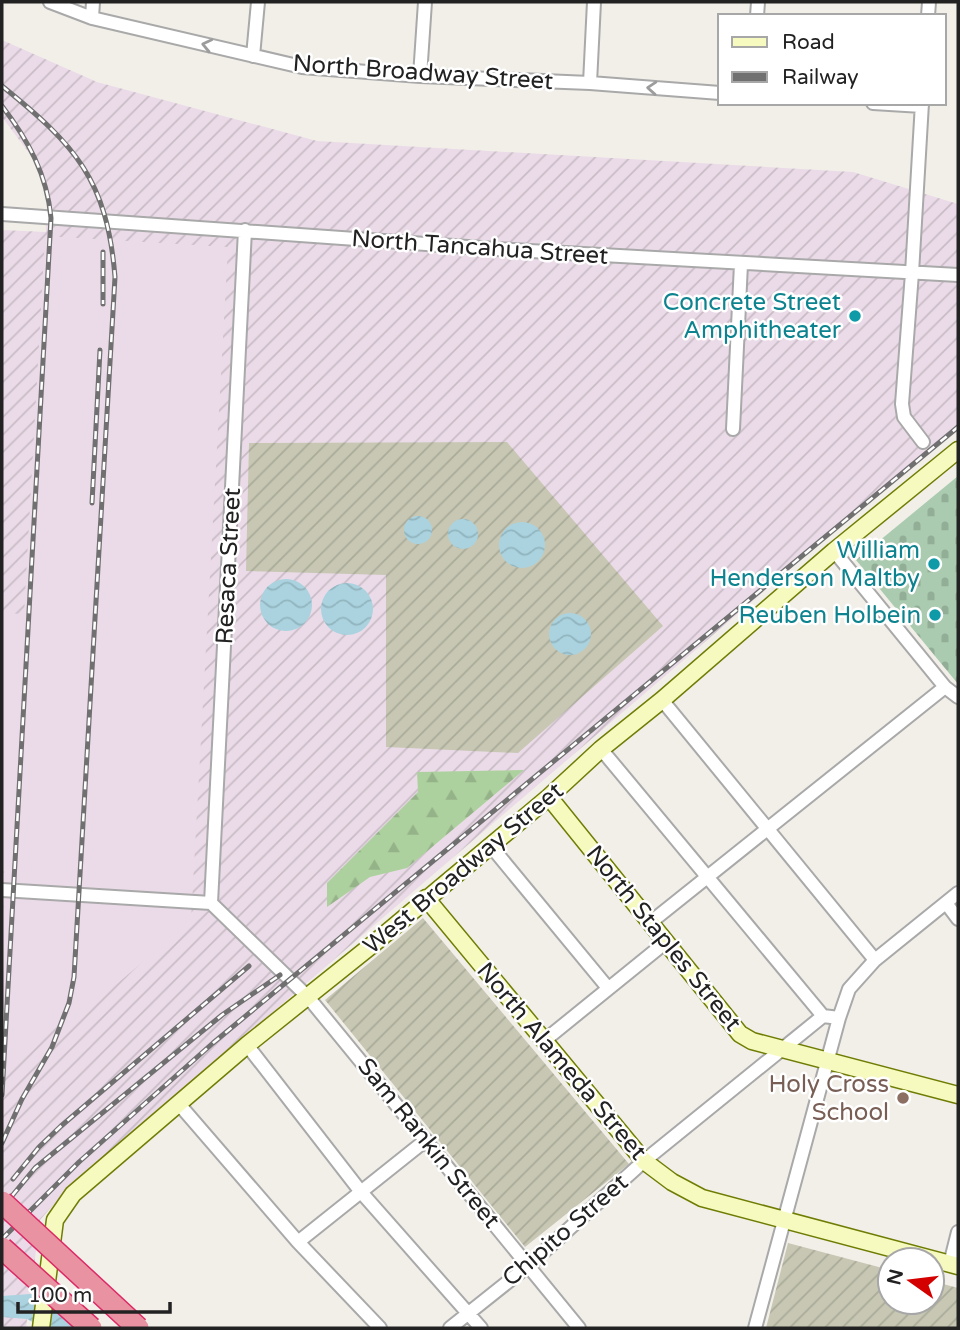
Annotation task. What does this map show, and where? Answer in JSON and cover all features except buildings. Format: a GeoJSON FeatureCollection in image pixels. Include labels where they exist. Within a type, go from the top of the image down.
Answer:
{"type":"FeatureCollection","features":[{"type":"Feature","properties":{"kind":"highway"},"geometry":{"type":"LineString","coordinates":[[2,1202],[138,1328]]}},
{"type":"Feature","properties":{"kind":"highway"},"geometry":{"type":"LineString","coordinates":[[2,1248],[91,1328]]}},
{"type":"Feature","properties":{"kind":"street","name":"North Broadway Street"},"geometry":{"type":"LineString","coordinates":[[50,2],[92,18],[302,67],[718,93]]}},
{"type":"Feature","properties":{"kind":"street"},"geometry":{"type":"LineString","coordinates":[[92,18],[93,2]]}},
{"type":"Feature","properties":{"kind":"street"},"geometry":{"type":"LineString","coordinates":[[253,56],[257,2]]}},
{"type":"Feature","properties":{"kind":"street"},"geometry":{"type":"LineString","coordinates":[[420,76],[425,2]]}},
{"type":"Feature","properties":{"kind":"street"},"geometry":{"type":"LineString","coordinates":[[590,83],[594,2]]}},
{"type":"Feature","properties":{"kind":"street"},"geometry":{"type":"LineString","coordinates":[[922,105],[901,404],[904,417],[923,442]]}},
{"type":"Feature","properties":{"kind":"street","name":"North Tancahua Street"},"geometry":{"type":"LineString","coordinates":[[2,214],[496,249],[958,275]]}},
{"type":"Feature","properties":{"kind":"street","name":"Resaca Street"},"geometry":{"type":"LineString","coordinates":[[211,903],[245,230]]}},
{"type":"Feature","properties":{"kind":"street"},"geometry":{"type":"LineString","coordinates":[[733,429],[741,264]]}},
{"type":"Feature","properties":{"kind":"street","name":"West Broadway Street"},"geometry":{"type":"LineString","coordinates":[[41,1327],[55,1220],[73,1194],[178,1102],[549,797],[601,749],[662,700],[834,551],[958,450]]}},
{"type":"Feature","properties":{"kind":"street"},"geometry":{"type":"LineString","coordinates":[[834,551],[945,687],[958,697]]}},
{"type":"Feature","properties":{"kind":"street"},"geometry":{"type":"LineString","coordinates":[[651,922],[945,687]]}},
{"type":"Feature","properties":{"kind":"street"},"geometry":{"type":"LineString","coordinates":[[662,700],[875,960]]}},
{"type":"Feature","properties":{"kind":"street"},"geometry":{"type":"LineString","coordinates":[[601,749],[823,1016],[839,1018]]}},
{"type":"Feature","properties":{"kind":"street","name":"North Staples Street"},"geometry":{"type":"LineString","coordinates":[[549,797],[740,1034],[752,1041],[958,1095]]}},
{"type":"Feature","properties":{"kind":"street"},"geometry":{"type":"LineString","coordinates":[[490,845],[608,988]]}},
{"type":"Feature","properties":{"kind":"street"},"geometry":{"type":"LineString","coordinates":[[2,890],[211,903]]}},
{"type":"Feature","properties":{"kind":"street"},"geometry":{"type":"LineString","coordinates":[[755,1328],[827,1060],[849,989],[875,960],[958,893]]}},
{"type":"Feature","properties":{"kind":"street","name":"North Alameda Street"},"geometry":{"type":"LineString","coordinates":[[426,898],[644,1161],[672,1182],[702,1198],[954,1265]]}},
{"type":"Feature","properties":{"kind":"street","name":"Sam Rankin Street"},"geometry":{"type":"LineString","coordinates":[[211,903],[308,997],[579,1328]]}},
{"type":"Feature","properties":{"kind":"street"},"geometry":{"type":"LineString","coordinates":[[946,903],[958,919]]}},
{"type":"Feature","properties":{"kind":"street"},"geometry":{"type":"LineString","coordinates":[[545,1040],[666,942]]}},
{"type":"Feature","properties":{"kind":"street","name":"Chipito Street"},"geometry":{"type":"LineString","coordinates":[[450,1328],[529,1265],[644,1161],[823,1016]]}},
{"type":"Feature","properties":{"kind":"street"},"geometry":{"type":"LineString","coordinates":[[247,1045],[361,1192],[481,1328]]}},
{"type":"Feature","properties":{"kind":"street"},"geometry":{"type":"LineString","coordinates":[[178,1102],[298,1242],[380,1328]]}},
{"type":"Feature","properties":{"kind":"street"},"geometry":{"type":"LineString","coordinates":[[298,1242],[426,1140]]}},
{"type":"Feature","properties":{"kind":"street"},"geometry":{"type":"LineString","coordinates":[[954,1265],[958,1232]]}},
{"type":"Feature","properties":{"kind":"shaded area"},"geometry":{"type":"Polygon","coordinates":[[[2,40],[97,82],[317,141],[853,172],[958,204],[958,425],[71,1185],[40,1220],[26,1328],[2,1328],[2,230],[46,232],[47,201],[32,157],[2,117],[2,40]]]}},
{"type":"Feature","properties":{"kind":"shaded area"},"geometry":{"type":"Polygon","coordinates":[[[45,236],[228,247],[191,921],[72,1022],[48,1023],[2,1083],[2,934],[5,872],[2,871],[2,613],[24,614],[45,236]]]}},
{"type":"Feature","properties":{"kind":"shaded area"},"geometry":{"type":"Polygon","coordinates":[[[507,442],[663,626],[518,753],[386,747],[386,575],[246,571],[249,443],[507,442]]]}},
{"type":"Feature","properties":{"kind":"shaded area"},"geometry":{"type":"Polygon","coordinates":[[[423,918],[629,1164],[525,1247],[325,1000],[423,918]]]}},
{"type":"Feature","properties":{"kind":"shaded area"},"geometry":{"type":"Polygon","coordinates":[[[788,1243],[876,1266],[876,1316],[946,1316],[946,1285],[958,1288],[958,1328],[766,1328],[788,1243]]]}},
{"type":"Feature","properties":{"kind":"green space"},"geometry":{"type":"Polygon","coordinates":[[[958,476],[958,684],[856,560],[958,476]]]}},
{"type":"Feature","properties":{"kind":"green space"},"geometry":{"type":"Polygon","coordinates":[[[524,770],[407,868],[370,877],[327,907],[327,883],[418,792],[417,772],[524,770]]]}},
{"type":"Feature","properties":{"kind":"water"},"geometry":{"type":"Polygon","coordinates":[[[418,516],[428,520],[432,530],[428,540],[418,544],[408,540],[404,530],[408,520],[418,516]]]}},
{"type":"Feature","properties":{"kind":"water"},"geometry":{"type":"Polygon","coordinates":[[[463,519],[469,520],[477,528],[477,540],[469,548],[463,549],[457,548],[449,540],[448,534],[449,528],[457,520],[463,519]]]}},
{"type":"Feature","properties":{"kind":"water"},"geometry":{"type":"Polygon","coordinates":[[[522,522],[538,529],[545,545],[538,561],[522,568],[506,561],[499,545],[506,529],[522,522]]]}},
{"type":"Feature","properties":{"kind":"water"},"geometry":{"type":"Polygon","coordinates":[[[286,579],[296,581],[304,587],[310,595],[310,615],[304,623],[296,629],[286,631],[276,629],[268,623],[262,615],[260,605],[262,595],[268,587],[276,581],[286,579]]]}},
{"type":"Feature","properties":{"kind":"water"},"geometry":{"type":"Polygon","coordinates":[[[347,583],[357,585],[365,591],[371,599],[371,619],[365,627],[357,633],[347,635],[337,633],[329,627],[323,619],[321,609],[323,599],[329,591],[337,585],[347,583]]]}},
{"type":"Feature","properties":{"kind":"water"},"geometry":{"type":"Polygon","coordinates":[[[570,613],[585,619],[591,634],[585,649],[570,655],[555,649],[549,634],[555,619],[570,613]]]}},
{"type":"Feature","properties":{"kind":"water"},"geometry":{"type":"Polygon","coordinates":[[[30,1294],[62,1297],[99,1328],[44,1328],[27,1319],[2,1317],[2,1296],[30,1294]]]}},
{"type":"Feature","properties":{"kind":"railway"},"geometry":{"type":"LineString","coordinates":[[2,86],[49,127],[83,167],[104,214],[115,277],[74,977],[69,1003],[52,1047],[22,1099],[2,1143]]}},
{"type":"Feature","properties":{"kind":"railway"},"geometry":{"type":"LineString","coordinates":[[2,106],[35,158],[41,172],[51,218],[2,1095]]}},
{"type":"Feature","properties":{"kind":"railway"},"geometry":{"type":"LineString","coordinates":[[103,252],[103,304]]}},
{"type":"Feature","properties":{"kind":"railway"},"geometry":{"type":"LineString","coordinates":[[92,503],[100,350]]}},
{"type":"Feature","properties":{"kind":"railway"},"geometry":{"type":"LineString","coordinates":[[2,1239],[79,1162],[213,1043],[958,427]]}},
{"type":"Feature","properties":{"kind":"railway"},"geometry":{"type":"LineString","coordinates":[[13,1179],[39,1147],[61,1126],[249,966]]}},
{"type":"Feature","properties":{"kind":"railway"},"geometry":{"type":"LineString","coordinates":[[2,1208],[35,1168],[222,1015],[280,975]]}},
{"type":"Feature","properties":{"kind":"place","name":"Concrete Street Amphitheater"},"geometry":{"type":"Point","coordinates":[855,316]}},
{"type":"Feature","properties":{"kind":"place","name":"William Henderson Maltby"},"geometry":{"type":"Point","coordinates":[934,564]}},
{"type":"Feature","properties":{"kind":"place","name":"Reuben Holbein"},"geometry":{"type":"Point","coordinates":[935,615]}},
{"type":"Feature","properties":{"kind":"place","name":"Holy Cross School"},"geometry":{"type":"Point","coordinates":[903,1098]}}]}
